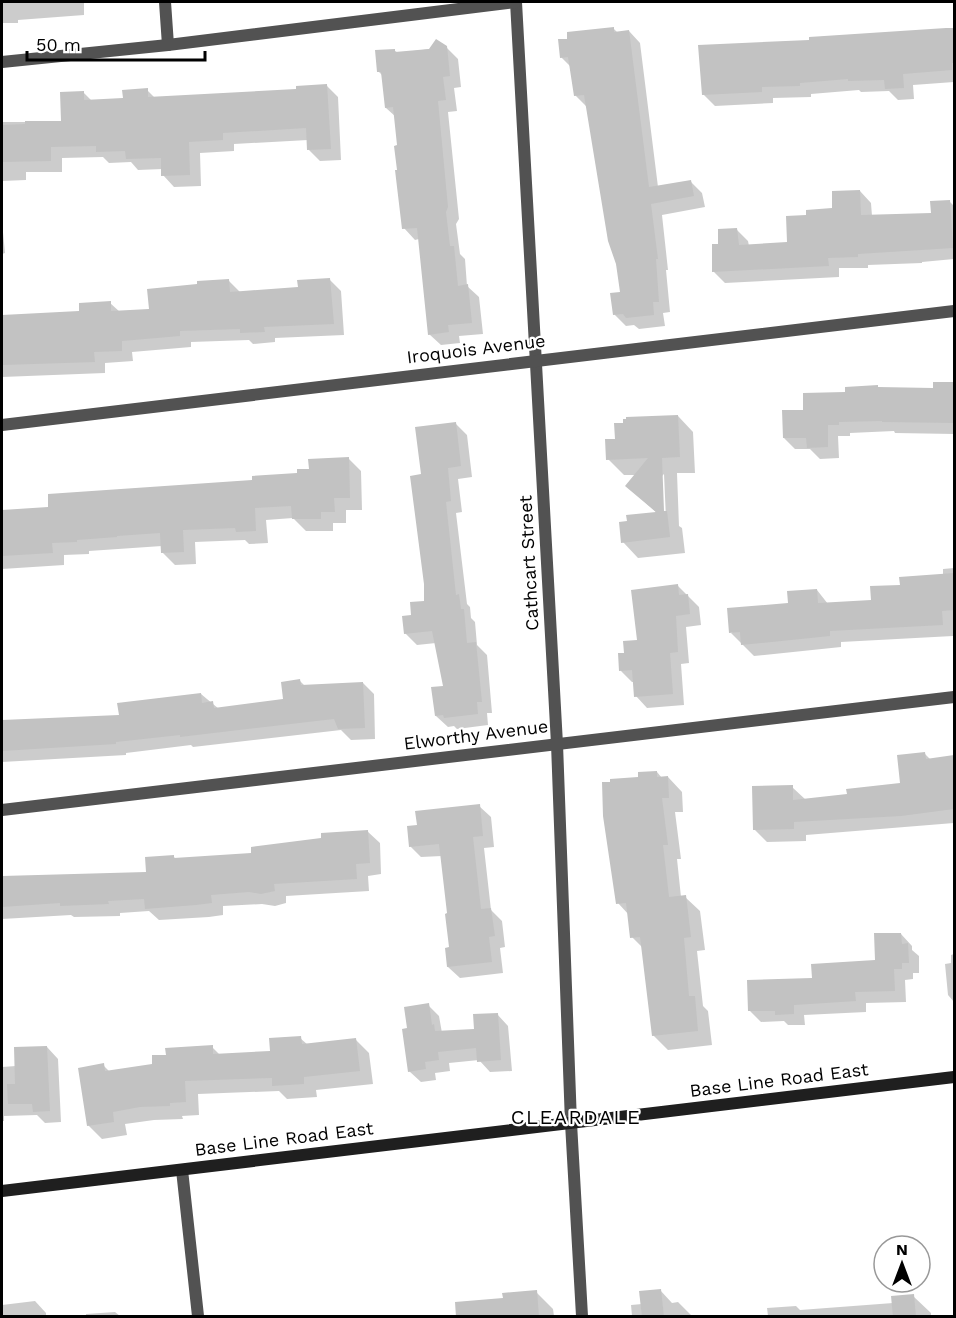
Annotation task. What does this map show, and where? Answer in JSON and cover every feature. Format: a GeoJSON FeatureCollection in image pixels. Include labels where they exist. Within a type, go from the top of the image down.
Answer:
{"type":"FeatureCollection","features":[{"type":"Feature","properties":{"kind":"street"},"geometry":{"type":"LineString","coordinates":[[165,2],[168,45]]}},
{"type":"Feature","properties":{"kind":"street"},"geometry":{"type":"LineString","coordinates":[[2,62],[168,45],[515,2]]}},
{"type":"Feature","properties":{"kind":"street","name":"Cathcart Street"},"geometry":{"type":"LineString","coordinates":[[515,2],[557,744],[571,1123]]}},
{"type":"Feature","properties":{"kind":"street","name":"Iroquois Avenue"},"geometry":{"type":"LineString","coordinates":[[2,424],[954,310]]}},
{"type":"Feature","properties":{"kind":"street","name":"Elworthy Avenue"},"geometry":{"type":"LineString","coordinates":[[2,810],[954,696]]}},
{"type":"Feature","properties":{"kind":"street","name":"Base Line Road East"},"geometry":{"type":"LineString","coordinates":[[2,1191],[954,1077]]}},
{"type":"Feature","properties":{"kind":"street"},"geometry":{"type":"LineString","coordinates":[[571,1123],[582,1317]]}},
{"type":"Feature","properties":{"kind":"street"},"geometry":{"type":"LineString","coordinates":[[182,1170],[198,1317]]}},
{"type":"Feature","properties":{"kind":"building"},"geometry":{"type":"Polygon","coordinates":[[[614,27],[614,32],[629,30],[649,187],[691,180],[694,196],[651,204],[658,259],[656,259],[659,302],[653,302],[654,315],[626,318],[623,314],[613,315],[610,293],[620,292],[616,264],[608,241],[584,95],[574,96],[568,57],[560,58],[558,39],[567,39],[567,32],[614,27]]]}},
{"type":"Feature","properties":{"kind":"building"},"geometry":{"type":"Polygon","coordinates":[[[954,28],[952,70],[903,74],[904,88],[885,89],[884,80],[848,81],[848,79],[800,83],[800,86],[762,87],[762,92],[702,95],[698,45],[809,40],[809,37],[954,28]]]}},
{"type":"Feature","properties":{"kind":"building"},"geometry":{"type":"Polygon","coordinates":[[[436,39],[447,46],[450,76],[443,77],[446,100],[438,101],[450,246],[454,246],[458,286],[468,284],[472,323],[448,325],[449,332],[428,335],[417,228],[402,229],[395,170],[397,170],[394,146],[397,145],[393,107],[385,108],[381,72],[377,72],[375,50],[395,49],[395,52],[429,49],[436,39]]]}},
{"type":"Feature","properties":{"kind":"building"},"geometry":{"type":"Polygon","coordinates":[[[327,84],[331,149],[307,150],[306,128],[223,133],[223,140],[189,142],[190,175],[161,176],[161,158],[126,159],[125,151],[96,152],[96,146],[51,147],[51,161],[2,162],[2,125],[25,124],[25,121],[61,121],[60,92],[84,91],[84,100],[123,98],[122,90],[148,88],[148,97],[296,89],[296,86],[327,84]]]}},
{"type":"Feature","properties":{"kind":"building"},"geometry":{"type":"Polygon","coordinates":[[[860,190],[861,215],[931,213],[930,201],[950,200],[953,248],[828,258],[829,266],[712,272],[712,244],[718,244],[718,229],[737,228],[739,245],[787,242],[786,216],[806,215],[806,210],[832,208],[832,191],[860,190]]]}},
{"type":"Feature","properties":{"kind":"building"},"geometry":{"type":"Polygon","coordinates":[[[330,278],[334,324],[264,327],[265,332],[240,333],[240,329],[180,331],[180,336],[122,341],[122,351],[94,352],[95,362],[2,365],[2,315],[79,311],[79,303],[111,301],[111,311],[149,309],[147,289],[197,284],[197,281],[229,279],[230,292],[298,287],[297,280],[330,278]]]}},
{"type":"Feature","properties":{"kind":"building"},"geometry":{"type":"Polygon","coordinates":[[[933,382],[954,382],[954,423],[839,422],[839,425],[828,425],[828,447],[807,448],[806,438],[783,438],[782,410],[803,410],[803,393],[845,392],[845,387],[878,385],[878,387],[933,388],[933,382]]]}},
{"type":"Feature","properties":{"kind":"building"},"geometry":{"type":"Polygon","coordinates":[[[678,415],[680,457],[662,458],[664,511],[667,511],[670,537],[621,543],[619,522],[627,521],[626,515],[656,512],[625,486],[648,458],[606,460],[605,439],[615,439],[614,423],[623,423],[626,417],[678,415]]]}},
{"type":"Feature","properties":{"kind":"building"},"geometry":{"type":"Polygon","coordinates":[[[456,422],[461,466],[448,468],[451,501],[446,502],[456,595],[459,594],[461,609],[464,609],[467,643],[476,642],[482,702],[477,702],[478,714],[444,718],[443,715],[435,716],[431,687],[443,686],[432,631],[404,634],[402,616],[411,615],[410,602],[424,601],[424,584],[410,476],[421,474],[415,427],[456,422]]]}},
{"type":"Feature","properties":{"kind":"building"},"geometry":{"type":"Polygon","coordinates":[[[349,457],[350,498],[334,498],[335,512],[321,512],[321,519],[292,519],[291,506],[255,508],[256,531],[236,532],[235,528],[183,530],[184,552],[161,553],[160,533],[52,543],[53,553],[2,556],[2,510],[48,507],[48,494],[252,480],[252,476],[297,473],[297,469],[309,469],[308,459],[349,457]]]}},
{"type":"Feature","properties":{"kind":"building"},"geometry":{"type":"Polygon","coordinates":[[[954,573],[954,610],[942,611],[943,625],[830,631],[830,636],[741,645],[740,632],[729,633],[727,608],[788,603],[787,591],[817,589],[818,603],[871,600],[870,586],[900,585],[899,577],[954,573]]]}},
{"type":"Feature","properties":{"kind":"building"},"geometry":{"type":"Polygon","coordinates":[[[678,584],[679,595],[688,594],[690,614],[676,616],[678,652],[670,653],[673,694],[634,697],[632,670],[619,671],[618,653],[624,653],[623,641],[637,640],[631,590],[678,584]]]}},
{"type":"Feature","properties":{"kind":"building"},"geometry":{"type":"Polygon","coordinates":[[[300,679],[301,685],[363,682],[365,728],[338,729],[334,719],[116,742],[116,744],[2,751],[2,720],[119,715],[117,703],[201,693],[202,703],[213,701],[214,708],[283,699],[281,682],[300,679]]]}},
{"type":"Feature","properties":{"kind":"building"},"geometry":{"type":"Polygon","coordinates":[[[925,752],[926,759],[954,755],[954,809],[901,816],[794,822],[794,829],[753,830],[752,786],[793,785],[793,800],[847,794],[846,789],[900,783],[897,755],[925,752]]]}},
{"type":"Feature","properties":{"kind":"building"},"geometry":{"type":"Polygon","coordinates":[[[657,771],[657,777],[668,776],[669,798],[662,798],[668,845],[663,845],[669,897],[686,895],[691,937],[684,938],[689,996],[695,996],[698,1031],[652,1036],[640,937],[630,938],[626,903],[616,904],[603,816],[602,782],[610,782],[610,779],[638,777],[638,772],[657,771]]]}},
{"type":"Feature","properties":{"kind":"building"},"geometry":{"type":"Polygon","coordinates":[[[480,804],[483,836],[473,837],[481,909],[491,908],[495,936],[489,937],[492,962],[447,967],[445,948],[449,947],[445,914],[447,913],[439,844],[409,847],[407,826],[417,825],[415,811],[480,804]]]}},
{"type":"Feature","properties":{"kind":"building"},"geometry":{"type":"Polygon","coordinates":[[[368,830],[370,863],[356,864],[357,879],[274,884],[275,891],[261,894],[249,892],[211,895],[212,903],[196,905],[145,909],[144,899],[108,901],[109,904],[60,906],[60,903],[2,907],[2,876],[146,872],[145,857],[174,855],[174,858],[251,853],[251,847],[321,838],[321,833],[368,830]]]}},
{"type":"Feature","properties":{"kind":"building"},"geometry":{"type":"Polygon","coordinates":[[[874,933],[901,933],[902,944],[908,943],[909,963],[902,963],[902,969],[894,969],[895,991],[855,992],[856,1001],[794,1005],[794,1014],[775,1015],[775,1011],[748,1011],[747,980],[812,978],[811,964],[875,960],[874,933]]]}},
{"type":"Feature","properties":{"kind":"building"},"geometry":{"type":"Polygon","coordinates":[[[429,1003],[435,1031],[474,1029],[473,1014],[498,1013],[501,1060],[477,1062],[476,1048],[438,1052],[439,1060],[425,1062],[426,1069],[408,1072],[402,1029],[407,1028],[404,1007],[429,1003]]]}},
{"type":"Feature","properties":{"kind":"building"},"geometry":{"type":"Polygon","coordinates":[[[301,1036],[302,1044],[356,1038],[360,1071],[304,1077],[304,1084],[272,1086],[272,1078],[185,1081],[186,1102],[113,1112],[114,1122],[87,1126],[78,1068],[104,1063],[105,1071],[152,1064],[152,1055],[166,1055],[165,1048],[213,1045],[213,1054],[270,1051],[269,1038],[301,1036]]]}},
{"type":"Feature","properties":{"kind":"building"},"geometry":{"type":"Polygon","coordinates":[[[47,1046],[50,1111],[33,1112],[32,1104],[8,1104],[7,1084],[15,1084],[14,1047],[47,1046]]]}},
{"type":"Feature","properties":{"kind":"building"},"geometry":{"type":"Polygon","coordinates":[[[661,1289],[664,1317],[642,1317],[639,1291],[661,1289]]]}},
{"type":"Feature","properties":{"kind":"building"},"geometry":{"type":"Polygon","coordinates":[[[537,1290],[539,1317],[456,1317],[455,1302],[503,1298],[502,1293],[537,1290]]]}},
{"type":"Feature","properties":{"kind":"building"},"geometry":{"type":"Polygon","coordinates":[[[914,1294],[916,1317],[893,1317],[891,1296],[914,1294]]]}},
{"type":"Feature","properties":{"kind":"district","name":"CLEARDALE"},"geometry":{"type":"Point","coordinates":[576,1117]}}]}
